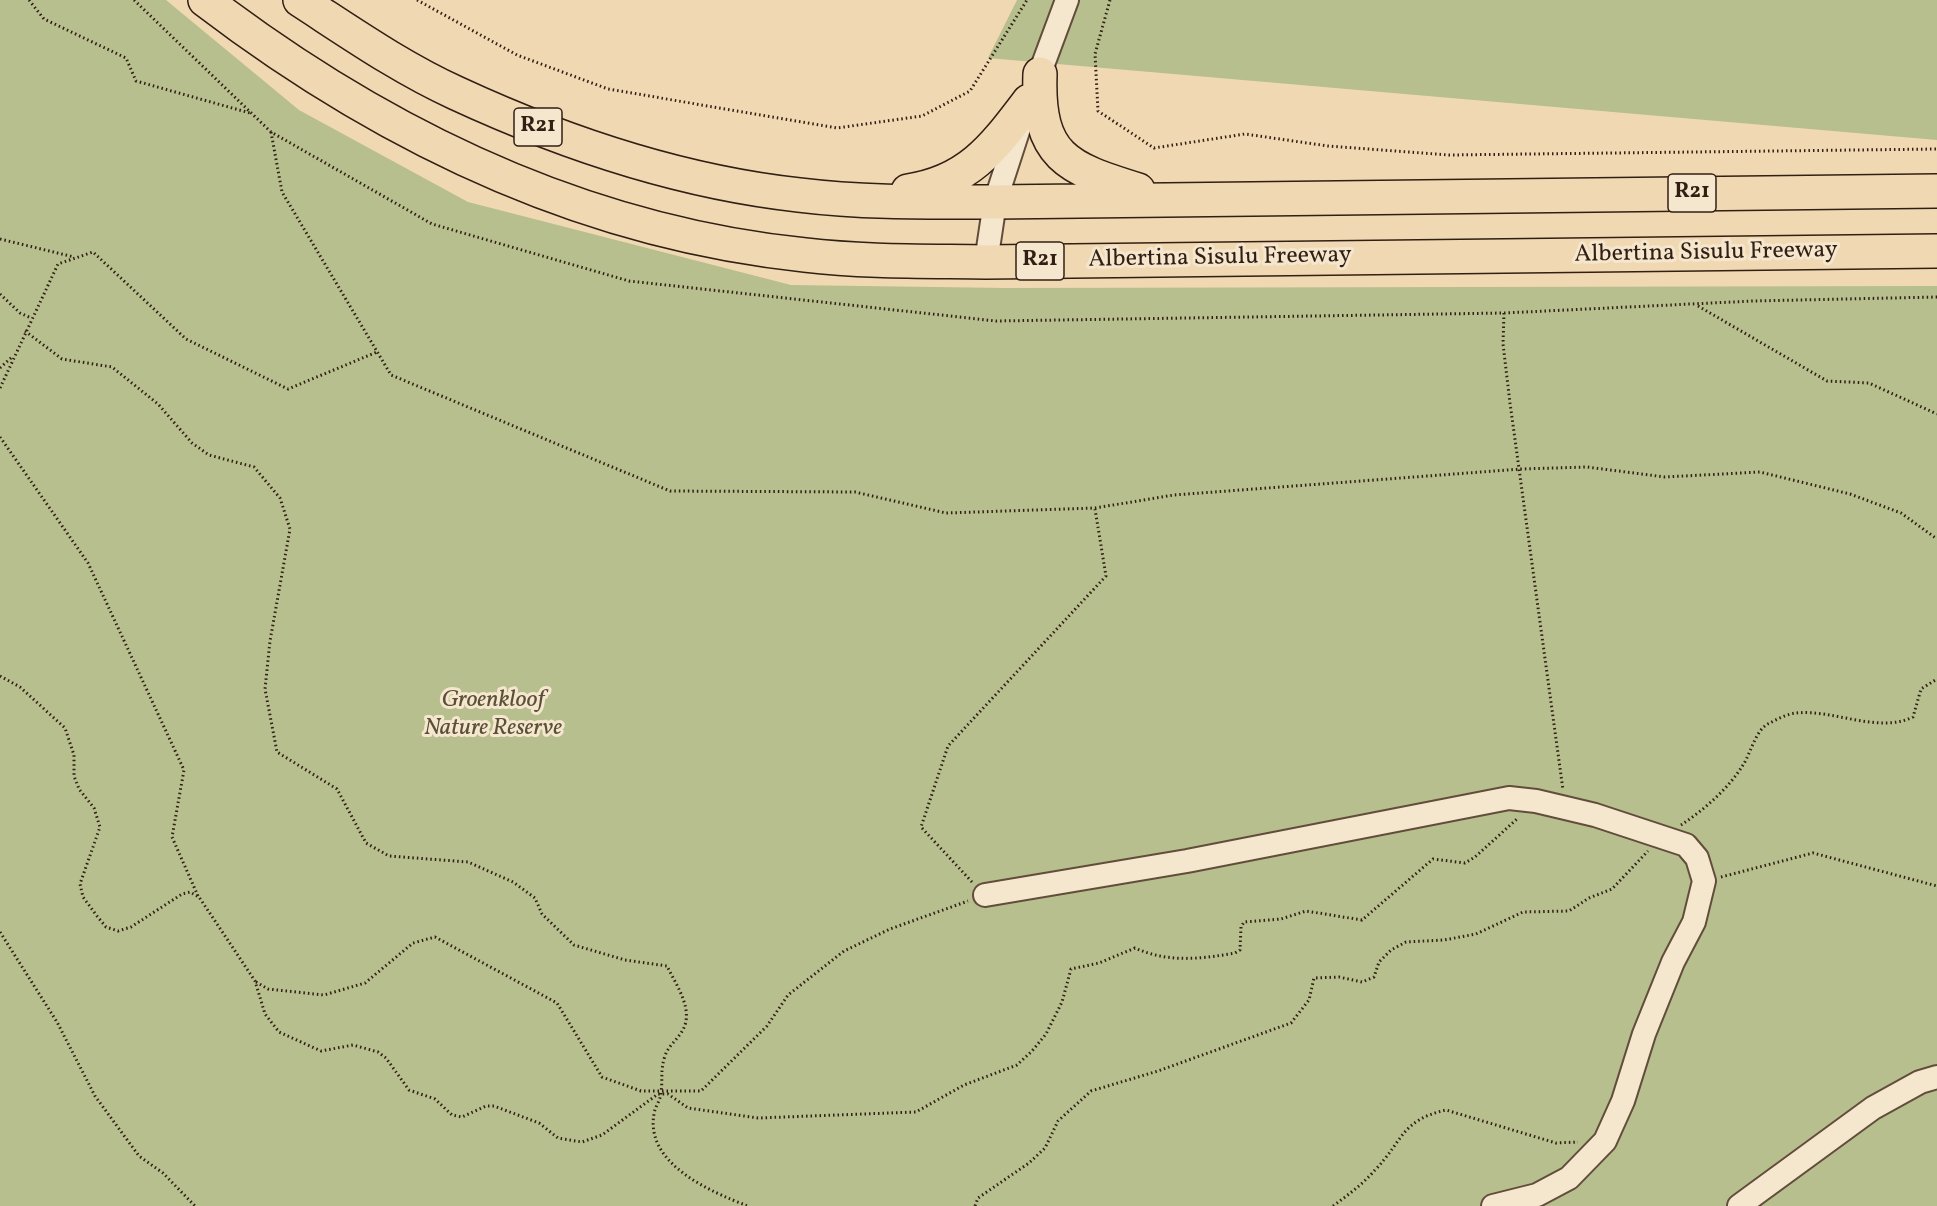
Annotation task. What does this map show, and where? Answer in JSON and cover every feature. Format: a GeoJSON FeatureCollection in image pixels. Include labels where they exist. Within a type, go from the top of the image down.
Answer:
{"type":"FeatureCollection","features":[{"type":"Feature","properties":{"kind":"highway","name":"Albertina Sisulu Freeway"},"geometry":{"type":"LineString","coordinates":[[205,0],[248,33],[329,86],[399,127],[480,168],[558,200],[639,225],[719,242],[792,254],[857,260],[986,262],[1937,251]]}},
{"type":"Feature","properties":{"kind":"highway","name":"R21"},"geometry":{"type":"LineString","coordinates":[[300,0],[382,53],[455,93],[525,122],[604,152],[659,168],[716,182],[799,195],[883,202],[995,202],[1937,191]]}},
{"type":"Feature","properties":{"kind":"highway"},"geometry":{"type":"LineString","coordinates":[[799,195],[881,194],[938,184],[957,177],[1000,140],[1035,88]]}},
{"type":"Feature","properties":{"kind":"highway"},"geometry":{"type":"LineString","coordinates":[[1035,88],[1048,137],[1057,150],[1094,177],[1165,200]]}},
{"type":"Feature","properties":{"kind":"street"},"geometry":{"type":"LineString","coordinates":[[986,262],[995,202],[1067,0]]}},
{"type":"Feature","properties":{"kind":"street"},"geometry":{"type":"LineString","coordinates":[[985,895],[1187,861],[1509,798],[1536,801],[1663,836],[1686,845],[1697,858],[1704,880],[1694,922],[1673,962],[1644,1034],[1623,1101],[1605,1141],[1569,1178],[1537,1195],[1493,1206]]}},
{"type":"Feature","properties":{"kind":"street"},"geometry":{"type":"LineString","coordinates":[[1739,1206],[1873,1108],[1911,1086],[1937,1077]]}},
{"type":"Feature","properties":{"kind":"path"},"geometry":{"type":"LineString","coordinates":[[29,0],[44,19],[101,44],[126,58],[136,81],[253,114]]}},
{"type":"Feature","properties":{"kind":"path"},"geometry":{"type":"LineString","coordinates":[[134,0],[271,132],[282,192],[391,375],[670,491],[855,492],[946,513],[1095,508],[1186,494],[1521,469],[1587,467],[1665,477],[1760,472],[1850,494],[1901,513],[1937,539]]}},
{"type":"Feature","properties":{"kind":"path"},"geometry":{"type":"LineString","coordinates":[[417,0],[517,55],[608,89],[837,128],[922,116],[970,91],[1027,0]]}},
{"type":"Feature","properties":{"kind":"path"},"geometry":{"type":"LineString","coordinates":[[1110,0],[1095,54],[1098,111],[1154,148],[1245,134],[1328,146],[1449,155],[1937,149]]}},
{"type":"Feature","properties":{"kind":"path"},"geometry":{"type":"LineString","coordinates":[[0,238],[76,258]]}},
{"type":"Feature","properties":{"kind":"path"},"geometry":{"type":"LineString","coordinates":[[0,388],[58,264],[93,252],[186,339],[288,389],[377,351]]}},
{"type":"Feature","properties":{"kind":"path"},"geometry":{"type":"LineString","coordinates":[[0,294],[20,313],[31,318]]}},
{"type":"Feature","properties":{"kind":"path"},"geometry":{"type":"LineString","coordinates":[[1937,297],[1753,301],[1696,306],[1827,381],[1869,383],[1937,414]]}},
{"type":"Feature","properties":{"kind":"path"},"geometry":{"type":"LineString","coordinates":[[1504,313],[1505,356],[1541,641],[1566,810]]}},
{"type":"Feature","properties":{"kind":"path"},"geometry":{"type":"LineString","coordinates":[[25,332],[62,359],[112,368],[158,404],[192,442],[209,455],[254,467],[280,498],[290,529],[270,641],[265,689],[278,752],[337,789],[366,843],[389,856],[468,862],[513,882],[535,898],[542,914],[574,945],[625,960],[667,966],[684,1000],[686,1021],[679,1040],[666,1053],[660,1073],[662,1092],[653,1114],[657,1143],[676,1168],[717,1195],[748,1206]]}},
{"type":"Feature","properties":{"kind":"path"},"geometry":{"type":"LineString","coordinates":[[0,368],[14,354]]}},
{"type":"Feature","properties":{"kind":"path"},"geometry":{"type":"LineString","coordinates":[[0,437],[88,563],[184,770],[172,837],[199,897],[255,981],[265,1014],[279,1032],[321,1051],[353,1044],[378,1052],[386,1058],[409,1090],[435,1099],[452,1115],[462,1117],[486,1106],[494,1106],[539,1123],[558,1138],[582,1142],[602,1135],[662,1092]]}},
{"type":"Feature","properties":{"kind":"path"},"geometry":{"type":"LineString","coordinates":[[255,981],[268,989],[324,995],[365,983],[412,943],[435,937],[557,1003],[602,1077],[641,1091],[701,1091],[767,1026],[788,995],[844,951],[890,929],[985,895],[921,827],[948,746],[1106,576],[1095,508]]}},
{"type":"Feature","properties":{"kind":"path"},"geometry":{"type":"LineString","coordinates":[[0,676],[21,687],[65,728],[74,755],[74,776],[79,789],[94,808],[100,827],[80,884],[83,897],[106,927],[118,931],[131,927],[182,894],[190,892],[199,897]]}},
{"type":"Feature","properties":{"kind":"path"},"geometry":{"type":"LineString","coordinates":[[975,1206],[978,1198],[1029,1163],[1045,1148],[1058,1121],[1091,1090],[1158,1071],[1291,1023],[1309,1000],[1314,978],[1339,976],[1362,982],[1374,977],[1379,962],[1391,950],[1406,942],[1476,934],[1523,912],[1569,911],[1589,898],[1612,889],[1663,836],[1706,808],[1743,765],[1766,724],[1794,713],[1833,714],[1875,721],[1902,722],[1913,717],[1921,688],[1937,679]]}},
{"type":"Feature","properties":{"kind":"path"},"geometry":{"type":"LineString","coordinates":[[662,1092],[688,1108],[758,1118],[916,1112],[964,1085],[1017,1065],[1046,1034],[1062,1002],[1071,969],[1099,963],[1135,948],[1151,956],[1194,960],[1235,953],[1240,950],[1241,927],[1244,922],[1256,919],[1281,919],[1306,911],[1362,920],[1433,859],[1465,863],[1475,858],[1536,801]]}},
{"type":"Feature","properties":{"kind":"path"},"geometry":{"type":"LineString","coordinates":[[1704,880],[1813,852],[1937,886]]}},
{"type":"Feature","properties":{"kind":"path"},"geometry":{"type":"LineString","coordinates":[[0,932],[57,1022],[95,1096],[139,1156],[163,1173],[195,1206]]}},
{"type":"Feature","properties":{"kind":"path"},"geometry":{"type":"LineString","coordinates":[[1333,1206],[1377,1169],[1413,1122],[1428,1114],[1446,1110],[1556,1143],[1605,1141]]}},
{"type":"Feature","properties":{"kind":"green space","name":"Groenkloof Nature Reserve"},"geometry":{"type":"Polygon","coordinates":[[[0,0],[166,0],[299,110],[468,202],[791,285],[1006,288],[1937,286],[1937,1206],[0,1206],[0,0]]]}},
{"type":"Feature","properties":{"kind":"green space"},"geometry":{"type":"Polygon","coordinates":[[[1017,0],[1937,0],[1937,140],[988,58],[1017,0]]]}}]}
